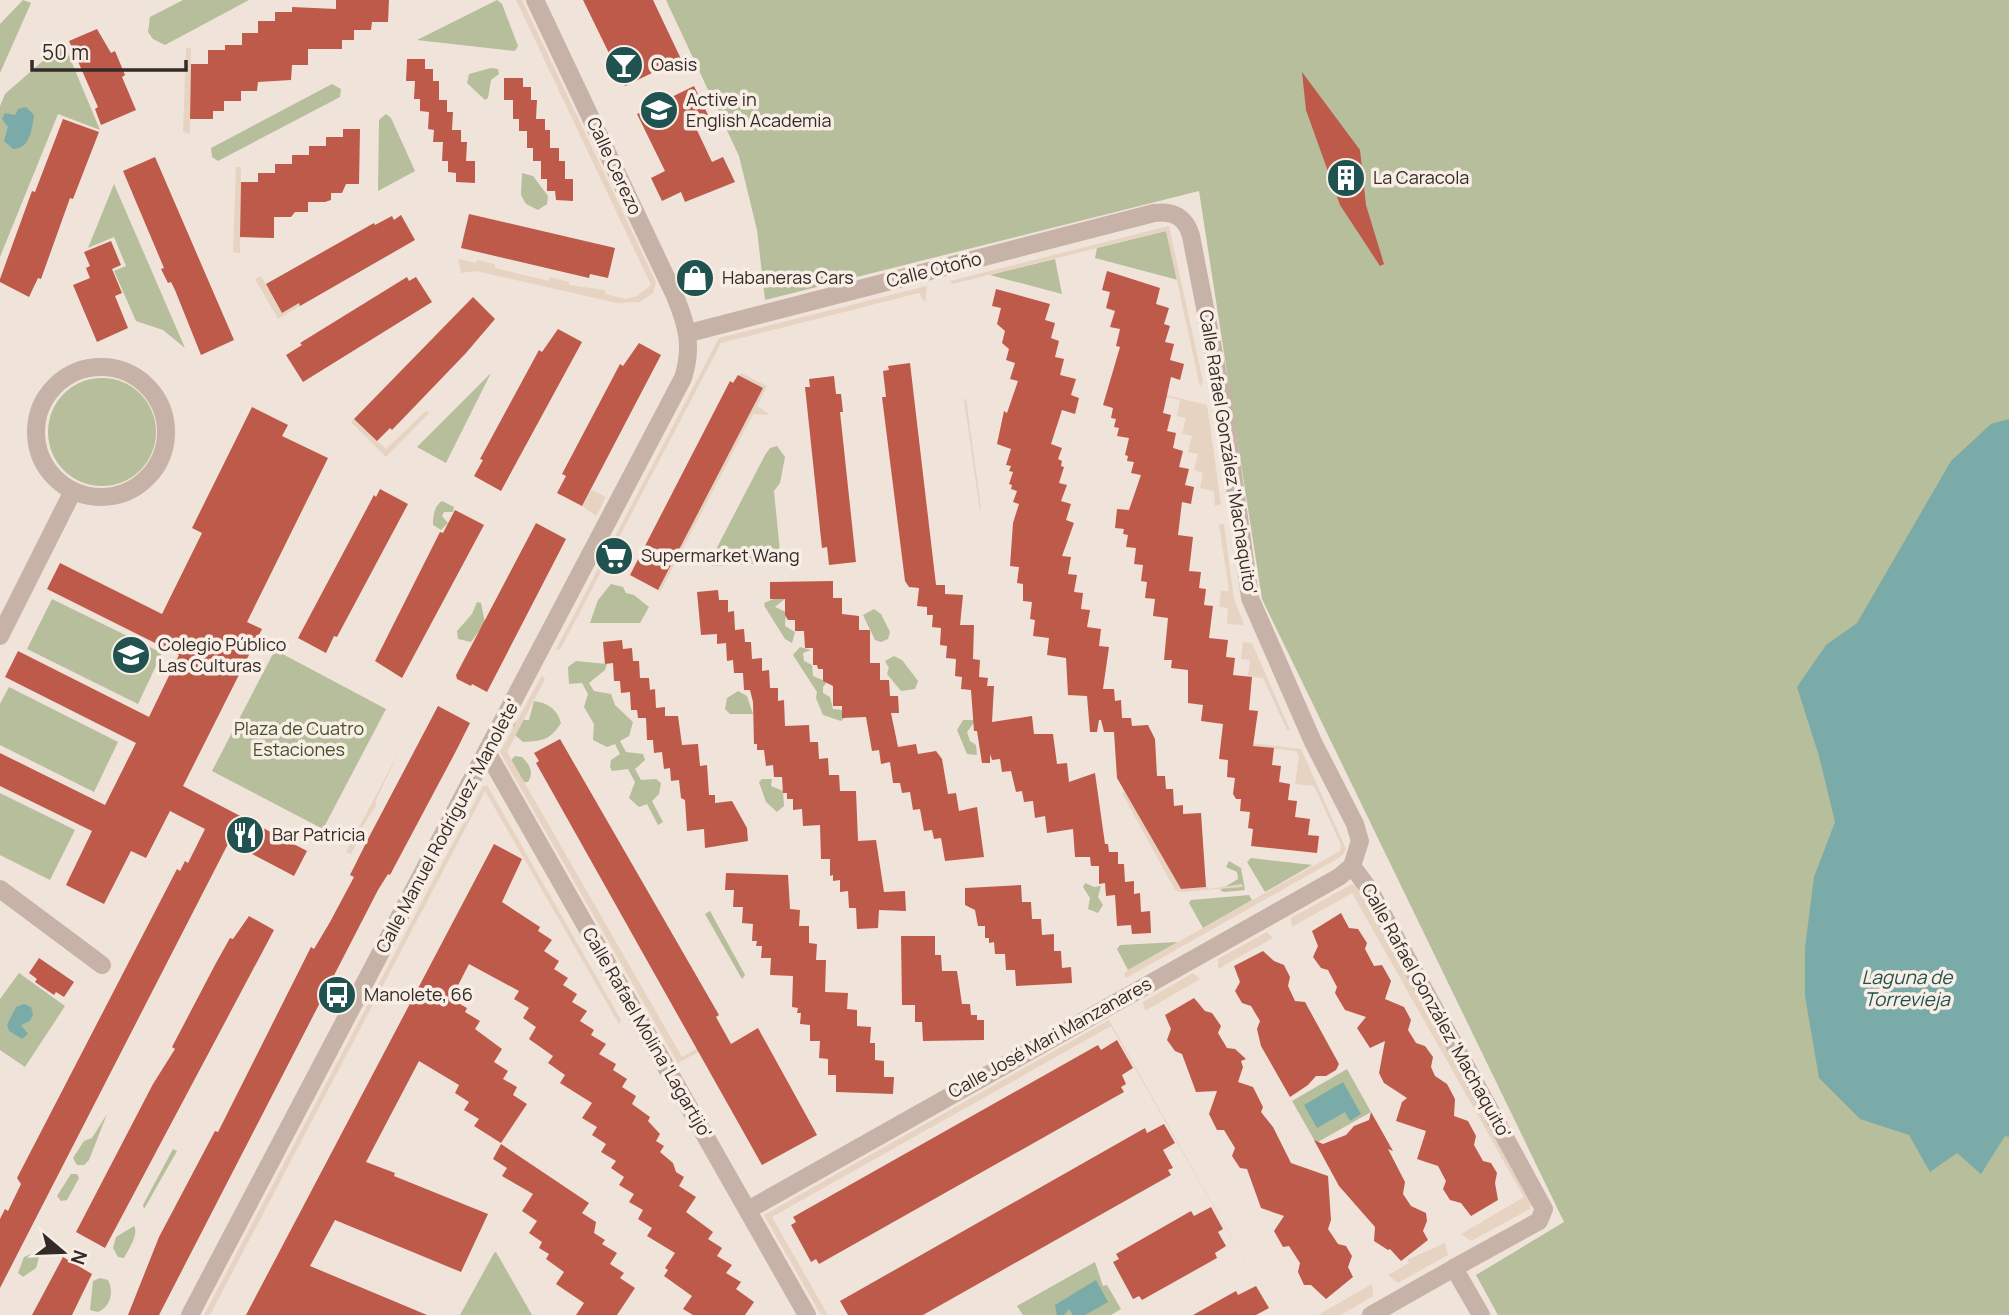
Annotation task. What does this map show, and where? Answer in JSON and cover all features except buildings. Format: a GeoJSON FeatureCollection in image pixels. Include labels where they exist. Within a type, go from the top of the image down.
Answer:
{"type":"FeatureCollection","features":[{"type":"Feature","properties":{"kind":"street","name":"Calle Cerezo"},"geometry":{"type":"LineString","coordinates":[[535,0],[666,276],[689,333]]}},
{"type":"Feature","properties":{"kind":"street","name":"Calle Otoño"},"geometry":{"type":"LineString","coordinates":[[689,333],[1154,214],[1171,212],[1179,216]]}},
{"type":"Feature","properties":{"kind":"street","name":"Calle Rafael González 'Machaquito'"},"geometry":{"type":"LineString","coordinates":[[1179,216],[1191,236],[1223,400],[1250,598],[1313,742],[1355,824],[1360,841],[1352,866],[1369,890],[1545,1209],[1539,1221],[1454,1268]]}},
{"type":"Feature","properties":{"kind":"street","name":"Calle Manuel Rodríguez 'Manolete'"},"geometry":{"type":"LineString","coordinates":[[190,1315],[684,378],[690,351],[689,333]]}},
{"type":"Feature","properties":{"kind":"street"},"geometry":{"type":"LineString","coordinates":[[106,367],[130,373],[144,382],[162,408],[166,437],[157,466],[136,488],[122,494],[95,497],[73,491],[52,474],[39,451],[36,434],[44,402],[66,377],[81,370],[106,367]]}},
{"type":"Feature","properties":{"kind":"street"},"geometry":{"type":"LineString","coordinates":[[0,636],[73,491]]}},
{"type":"Feature","properties":{"kind":"street","name":"Calle Rafael Molina 'Lagartijo'"},"geometry":{"type":"LineString","coordinates":[[487,752],[807,1315]]}},
{"type":"Feature","properties":{"kind":"street","name":"Calle José Mari Manzanares"},"geometry":{"type":"LineString","coordinates":[[748,1210],[1339,877],[1352,866]]}},
{"type":"Feature","properties":{"kind":"street"},"geometry":{"type":"LineString","coordinates":[[0,889],[102,965]]}},
{"type":"Feature","properties":{"kind":"street"},"geometry":{"type":"LineString","coordinates":[[1371,1315],[1454,1268],[1481,1315]]}},
{"type":"Feature","properties":{"kind":"green space"},"geometry":{"type":"Polygon","coordinates":[[[23,0],[31,3],[0,73],[0,24],[23,0]]]}},
{"type":"Feature","properties":{"kind":"green space"},"geometry":{"type":"Polygon","coordinates":[[[183,0],[249,0],[165,45],[153,39],[148,32],[150,17],[183,0]]]}},
{"type":"Feature","properties":{"kind":"green space"},"geometry":{"type":"Polygon","coordinates":[[[497,0],[502,4],[518,46],[515,51],[417,40],[497,0]]]}},
{"type":"Feature","properties":{"kind":"green space"},"geometry":{"type":"Polygon","coordinates":[[[666,0],[2009,0],[2009,1315],[1498,1315],[1476,1275],[1564,1222],[1262,599],[1199,191],[765,300],[757,230],[739,156],[666,0]]]}},
{"type":"Feature","properties":{"kind":"green space"},"geometry":{"type":"Polygon","coordinates":[[[60,46],[62,52],[67,51],[100,130],[58,114],[0,257],[0,106],[5,94],[60,46]]]}},
{"type":"Feature","properties":{"kind":"green space"},"geometry":{"type":"Polygon","coordinates":[[[491,68],[498,69],[499,74],[491,80],[488,98],[485,100],[467,83],[469,74],[491,68]]]}},
{"type":"Feature","properties":{"kind":"green space"},"geometry":{"type":"Polygon","coordinates":[[[332,84],[341,89],[340,97],[218,161],[212,157],[211,148],[332,84]]]}},
{"type":"Feature","properties":{"kind":"green space"},"geometry":{"type":"Polygon","coordinates":[[[386,114],[391,118],[415,171],[378,191],[379,120],[386,114]]]}},
{"type":"Feature","properties":{"kind":"green space"},"geometry":{"type":"Polygon","coordinates":[[[522,173],[533,176],[548,196],[547,204],[538,210],[526,204],[521,195],[522,173]]]}},
{"type":"Feature","properties":{"kind":"green space"},"geometry":{"type":"Polygon","coordinates":[[[114,184],[185,348],[163,330],[136,321],[114,271],[126,266],[114,237],[88,248],[114,184]]]}},
{"type":"Feature","properties":{"kind":"green space"},"geometry":{"type":"Polygon","coordinates":[[[1166,231],[1178,280],[1095,258],[1097,248],[1166,231]]]}},
{"type":"Feature","properties":{"kind":"green space"},"geometry":{"type":"Polygon","coordinates":[[[1055,259],[1062,294],[990,275],[1055,259]]]}},
{"type":"Feature","properties":{"kind":"green space"},"geometry":{"type":"Polygon","coordinates":[[[491,373],[446,463],[417,447],[491,373]]]}},
{"type":"Feature","properties":{"kind":"green space"},"geometry":{"type":"Polygon","coordinates":[[[102,378],[123,382],[140,394],[152,411],[156,432],[152,453],[140,470],[123,482],[102,486],[81,482],[64,470],[52,453],[48,432],[52,411],[64,394],[81,382],[102,378]]]}},
{"type":"Feature","properties":{"kind":"green space"},"geometry":{"type":"Polygon","coordinates":[[[777,446],[785,457],[780,483],[774,491],[781,562],[712,566],[710,561],[765,455],[770,448],[777,446]]]}},
{"type":"Feature","properties":{"kind":"green space"},"geometry":{"type":"Polygon","coordinates":[[[442,501],[454,507],[453,512],[444,512],[442,516],[448,523],[441,530],[433,525],[433,522],[436,508],[442,501]]]}},
{"type":"Feature","properties":{"kind":"green space"},"geometry":{"type":"Polygon","coordinates":[[[611,584],[623,587],[626,593],[634,595],[649,607],[640,623],[590,623],[598,600],[611,584]]]}},
{"type":"Feature","properties":{"kind":"green space"},"geometry":{"type":"Polygon","coordinates":[[[776,598],[786,598],[775,607],[786,612],[785,626],[795,632],[792,643],[785,639],[765,607],[764,603],[776,598]]]}},
{"type":"Feature","properties":{"kind":"green space"},"geometry":{"type":"Polygon","coordinates":[[[52,599],[162,653],[138,704],[27,649],[52,599]]]}},
{"type":"Feature","properties":{"kind":"green space"},"geometry":{"type":"Polygon","coordinates":[[[477,602],[481,603],[485,623],[471,642],[458,639],[457,631],[472,614],[477,602]]]}},
{"type":"Feature","properties":{"kind":"green space"},"geometry":{"type":"Polygon","coordinates":[[[874,609],[881,614],[890,632],[888,639],[881,642],[875,640],[863,615],[874,609]]]}},
{"type":"Feature","properties":{"kind":"green space"},"geometry":{"type":"Polygon","coordinates":[[[800,647],[811,650],[803,653],[804,661],[812,665],[813,676],[827,682],[823,693],[830,697],[833,709],[843,710],[845,717],[841,721],[823,715],[816,698],[817,692],[793,655],[800,647]]]}},
{"type":"Feature","properties":{"kind":"green space","name":"Plaza de Cuatro Estaciones"},"geometry":{"type":"Polygon","coordinates":[[[275,650],[386,709],[323,829],[212,771],[275,650]]]}},
{"type":"Feature","properties":{"kind":"green space"},"geometry":{"type":"Polygon","coordinates":[[[894,656],[902,660],[918,681],[915,689],[901,691],[887,674],[889,668],[885,661],[894,656]]]}},
{"type":"Feature","properties":{"kind":"green space"},"geometry":{"type":"Polygon","coordinates":[[[576,661],[607,664],[605,670],[589,683],[594,691],[611,694],[615,705],[633,722],[629,736],[620,741],[626,752],[643,754],[645,760],[635,769],[641,780],[656,779],[661,783],[659,794],[652,801],[663,822],[658,825],[647,804],[639,807],[629,798],[635,782],[628,769],[612,771],[611,760],[620,754],[615,744],[607,747],[593,740],[594,724],[584,707],[588,694],[582,683],[569,684],[568,667],[576,661]]]}},
{"type":"Feature","properties":{"kind":"green space"},"geometry":{"type":"Polygon","coordinates":[[[9,687],[118,742],[94,792],[0,745],[0,704],[9,687]]]}},
{"type":"Feature","properties":{"kind":"green space"},"geometry":{"type":"Polygon","coordinates":[[[738,691],[747,696],[753,714],[730,714],[725,709],[727,698],[738,691]]]}},
{"type":"Feature","properties":{"kind":"green space"},"geometry":{"type":"Polygon","coordinates":[[[534,701],[551,708],[561,723],[545,738],[523,742],[514,734],[513,725],[518,720],[529,720],[534,701]]]}},
{"type":"Feature","properties":{"kind":"green space"},"geometry":{"type":"Polygon","coordinates":[[[963,720],[976,720],[967,732],[970,741],[976,745],[977,755],[967,754],[957,730],[963,720]]]}},
{"type":"Feature","properties":{"kind":"green space"},"geometry":{"type":"Polygon","coordinates":[[[515,756],[522,757],[529,766],[531,775],[528,782],[521,782],[511,768],[511,760],[515,756]]]}},
{"type":"Feature","properties":{"kind":"green space"},"geometry":{"type":"Polygon","coordinates":[[[762,779],[772,779],[771,786],[783,791],[784,806],[777,812],[766,802],[759,782],[762,779]]]}},
{"type":"Feature","properties":{"kind":"green space"},"geometry":{"type":"Polygon","coordinates":[[[0,793],[75,830],[50,880],[0,855],[0,793]]]}},
{"type":"Feature","properties":{"kind":"green space"},"geometry":{"type":"Polygon","coordinates":[[[1251,858],[1312,865],[1265,892],[1247,862],[1251,858]]]}},
{"type":"Feature","properties":{"kind":"green space"},"geometry":{"type":"Polygon","coordinates":[[[1229,861],[1241,868],[1245,890],[1220,890],[1238,879],[1237,872],[1226,867],[1229,861]]]}},
{"type":"Feature","properties":{"kind":"green space"},"geometry":{"type":"Polygon","coordinates":[[[1085,883],[1094,887],[1101,886],[1098,897],[1103,905],[1098,913],[1088,909],[1090,898],[1083,887],[1085,883]]]}},
{"type":"Feature","properties":{"kind":"green space"},"geometry":{"type":"Polygon","coordinates":[[[1249,895],[1252,900],[1203,928],[1189,903],[1191,900],[1249,895]]]}},
{"type":"Feature","properties":{"kind":"green space"},"geometry":{"type":"Polygon","coordinates":[[[710,911],[745,975],[742,979],[705,914],[710,911]]]}},
{"type":"Feature","properties":{"kind":"green space"},"geometry":{"type":"Polygon","coordinates":[[[1178,942],[1128,970],[1117,949],[1120,945],[1178,942]]]}},
{"type":"Feature","properties":{"kind":"green space"},"geometry":{"type":"Polygon","coordinates":[[[19,973],[65,1006],[25,1067],[0,1050],[0,999],[19,973]]]}},
{"type":"Feature","properties":{"kind":"green space"},"geometry":{"type":"Polygon","coordinates":[[[1347,1069],[1371,1112],[1316,1143],[1292,1101],[1347,1069]]]}},
{"type":"Feature","properties":{"kind":"green space"},"geometry":{"type":"Polygon","coordinates":[[[107,1114],[89,1160],[84,1165],[77,1165],[73,1158],[84,1141],[92,1138],[107,1114]]]}},
{"type":"Feature","properties":{"kind":"green space"},"geometry":{"type":"Polygon","coordinates":[[[173,1149],[177,1151],[144,1209],[143,1205],[173,1149]]]}},
{"type":"Feature","properties":{"kind":"green space"},"geometry":{"type":"Polygon","coordinates":[[[71,1174],[77,1174],[79,1178],[67,1200],[61,1201],[57,1196],[71,1174]]]}},
{"type":"Feature","properties":{"kind":"green space"},"geometry":{"type":"Polygon","coordinates":[[[134,1226],[131,1246],[124,1258],[118,1257],[113,1248],[116,1237],[134,1226]]]}},
{"type":"Feature","properties":{"kind":"green space"},"geometry":{"type":"Polygon","coordinates":[[[38,1251],[40,1254],[36,1268],[23,1277],[18,1273],[24,1257],[38,1251]]]}},
{"type":"Feature","properties":{"kind":"green space"},"geometry":{"type":"Polygon","coordinates":[[[496,1252],[532,1315],[460,1315],[494,1253],[496,1252]]]}},
{"type":"Feature","properties":{"kind":"green space"},"geometry":{"type":"Polygon","coordinates":[[[1095,1262],[1103,1286],[1107,1285],[1121,1309],[1111,1315],[1023,1315],[1017,1306],[1095,1262]]]}},
{"type":"Feature","properties":{"kind":"green space"},"geometry":{"type":"Polygon","coordinates":[[[100,1278],[108,1280],[111,1294],[106,1306],[98,1312],[90,1310],[93,1281],[100,1278]]]}},
{"type":"Feature","properties":{"kind":"shaded area"},"geometry":{"type":"Polygon","coordinates":[[[516,0],[522,0],[656,282],[653,293],[640,302],[617,303],[476,271],[461,273],[458,259],[476,263],[477,260],[495,264],[495,268],[549,281],[550,277],[569,282],[569,285],[605,290],[605,294],[626,299],[637,296],[651,285],[516,0]]]}},
{"type":"Feature","properties":{"kind":"shaded area"},"geometry":{"type":"Polygon","coordinates":[[[186,48],[191,48],[190,134],[183,132],[186,48]]]}},
{"type":"Feature","properties":{"kind":"shaded area"},"geometry":{"type":"Polygon","coordinates":[[[236,167],[241,167],[240,253],[233,252],[236,167]]]}},
{"type":"Feature","properties":{"kind":"shaded area"},"geometry":{"type":"Polygon","coordinates":[[[1169,226],[1203,381],[1200,387],[1166,231],[952,284],[950,281],[1169,226]]]}},
{"type":"Feature","properties":{"kind":"shaded area"},"geometry":{"type":"Polygon","coordinates":[[[261,276],[282,313],[299,303],[300,306],[278,319],[255,279],[261,276]]]}},
{"type":"Feature","properties":{"kind":"shaded area"},"geometry":{"type":"Polygon","coordinates":[[[927,286],[925,303],[919,293],[721,343],[560,650],[556,649],[719,338],[927,286]]]}},
{"type":"Feature","properties":{"kind":"shaded area"},"geometry":{"type":"Polygon","coordinates":[[[741,373],[767,386],[757,406],[770,415],[753,414],[660,592],[658,590],[763,388],[739,376],[741,373]]]}},
{"type":"Feature","properties":{"kind":"shaded area"},"geometry":{"type":"Polygon","coordinates":[[[1121,384],[1207,405],[1221,504],[1215,506],[1214,491],[1200,488],[1203,473],[1194,470],[1198,454],[1188,452],[1192,436],[1182,434],[1186,418],[1177,416],[1180,400],[1120,387],[1121,384]]]}},
{"type":"Feature","properties":{"kind":"shaded area"},"geometry":{"type":"Polygon","coordinates":[[[966,398],[981,508],[980,511],[964,400],[966,398]]]}},
{"type":"Feature","properties":{"kind":"shaded area"},"geometry":{"type":"Polygon","coordinates":[[[426,411],[429,413],[386,457],[351,422],[354,419],[386,449],[426,411]]]}},
{"type":"Feature","properties":{"kind":"shaded area"},"geometry":{"type":"Polygon","coordinates":[[[591,490],[606,497],[596,516],[582,506],[591,490]]]}},
{"type":"Feature","properties":{"kind":"shaded area"},"geometry":{"type":"Polygon","coordinates":[[[1219,524],[1224,524],[1234,599],[1244,625],[1227,624],[1228,608],[1219,607],[1221,591],[1229,591],[1219,524]]]}},
{"type":"Feature","properties":{"kind":"shaded area"},"geometry":{"type":"Polygon","coordinates":[[[1243,642],[1252,643],[1290,730],[1287,730],[1263,678],[1248,676],[1250,660],[1241,659],[1243,642]]]}},
{"type":"Feature","properties":{"kind":"shaded area"},"geometry":{"type":"Polygon","coordinates":[[[542,675],[545,679],[507,752],[682,1057],[725,1033],[727,1036],[678,1063],[500,752],[542,675]]]}},
{"type":"Feature","properties":{"kind":"shaded area"},"geometry":{"type":"Polygon","coordinates":[[[1220,739],[1301,749],[1346,849],[1342,856],[1126,978],[1124,974],[1128,970],[1340,851],[1341,845],[1314,786],[1295,784],[1299,756],[1296,751],[1221,742],[1220,739]]]}},
{"type":"Feature","properties":{"kind":"shaded area"},"geometry":{"type":"Polygon","coordinates":[[[400,750],[375,802],[377,804],[357,835],[360,837],[351,854],[346,852],[400,750]]]}},
{"type":"Feature","properties":{"kind":"shaded area"},"geometry":{"type":"Polygon","coordinates":[[[487,785],[621,1020],[619,1024],[485,791],[210,1315],[204,1315],[483,786],[487,785]]]}},
{"type":"Feature","properties":{"kind":"shaded area"},"geometry":{"type":"Polygon","coordinates":[[[1125,792],[1181,889],[1208,889],[1242,884],[1243,887],[1180,892],[1175,890],[1122,793],[1125,792]]]}},
{"type":"Feature","properties":{"kind":"shaded area"},"geometry":{"type":"Polygon","coordinates":[[[1352,884],[1356,886],[1532,1201],[1530,1209],[1471,1241],[1461,1234],[1524,1197],[1352,893],[1292,927],[1291,918],[1352,884]]]}},
{"type":"Feature","properties":{"kind":"shaded area"},"geometry":{"type":"Polygon","coordinates":[[[1267,932],[1273,938],[1218,969],[1218,959],[1267,932]]]}},
{"type":"Feature","properties":{"kind":"shaded area"},"geometry":{"type":"Polygon","coordinates":[[[1193,973],[1200,979],[1145,1011],[1143,1002],[1193,973]]]}},
{"type":"Feature","properties":{"kind":"shaded area"},"geometry":{"type":"Polygon","coordinates":[[[1109,1020],[1275,1315],[1111,1026],[772,1217],[828,1315],[821,1315],[764,1215],[1109,1020]]]}},
{"type":"Feature","properties":{"kind":"shaded area"},"geometry":{"type":"Polygon","coordinates":[[[1445,1243],[1448,1255],[1398,1283],[1388,1275],[1409,1263],[1407,1260],[1445,1243]]]}},
{"type":"Feature","properties":{"kind":"shaded area"},"geometry":{"type":"Polygon","coordinates":[[[1372,1284],[1373,1296],[1341,1315],[1318,1315],[1372,1284]]]}},
{"type":"Feature","properties":{"kind":"water"},"geometry":{"type":"Polygon","coordinates":[[[26,107],[34,115],[31,132],[23,146],[13,149],[4,141],[8,127],[2,119],[5,113],[15,115],[18,109],[26,107]]]}},
{"type":"Feature","properties":{"kind":"water","name":"Laguna de Torrevieja"},"geometry":{"type":"Polygon","coordinates":[[[2009,419],[2009,1137],[2005,1136],[1981,1174],[1957,1153],[1930,1172],[1909,1135],[1860,1119],[1819,1078],[1805,996],[1805,948],[1814,877],[1835,822],[1819,756],[1797,687],[1826,645],[1857,623],[1951,461],[1991,424],[2009,419]]]}},
{"type":"Feature","properties":{"kind":"water"},"geometry":{"type":"Polygon","coordinates":[[[24,1004],[31,1007],[33,1014],[30,1021],[21,1025],[28,1034],[22,1039],[9,1031],[7,1025],[16,1007],[24,1004]]]}},
{"type":"Feature","properties":{"kind":"water"},"geometry":{"type":"Polygon","coordinates":[[[1343,1082],[1361,1114],[1350,1121],[1345,1112],[1317,1128],[1304,1105],[1343,1082]]]}},
{"type":"Feature","properties":{"kind":"water"},"geometry":{"type":"Polygon","coordinates":[[[1096,1280],[1108,1302],[1085,1315],[1073,1315],[1069,1309],[1064,1315],[1057,1315],[1055,1305],[1096,1280]]]}},
{"type":"Feature","properties":{"kind":"place","name":"Oasis"},"geometry":{"type":"Point","coordinates":[624,65]}},
{"type":"Feature","properties":{"kind":"place","name":"Active in English Academia"},"geometry":{"type":"Point","coordinates":[659,110]}},
{"type":"Feature","properties":{"kind":"place","name":"La Caracola"},"geometry":{"type":"Point","coordinates":[1346,178]}},
{"type":"Feature","properties":{"kind":"place","name":"Habaneras Cars"},"geometry":{"type":"Point","coordinates":[695,278]}},
{"type":"Feature","properties":{"kind":"place","name":"Supermarket Wang"},"geometry":{"type":"Point","coordinates":[614,556]}},
{"type":"Feature","properties":{"kind":"place","name":"Colegio Público Las Culturas"},"geometry":{"type":"Point","coordinates":[131,655]}},
{"type":"Feature","properties":{"kind":"place","name":"Bar Patricia"},"geometry":{"type":"Point","coordinates":[245,835]}},
{"type":"Feature","properties":{"kind":"place","name":"Manolete, 66"},"geometry":{"type":"Point","coordinates":[337,995]}}]}
